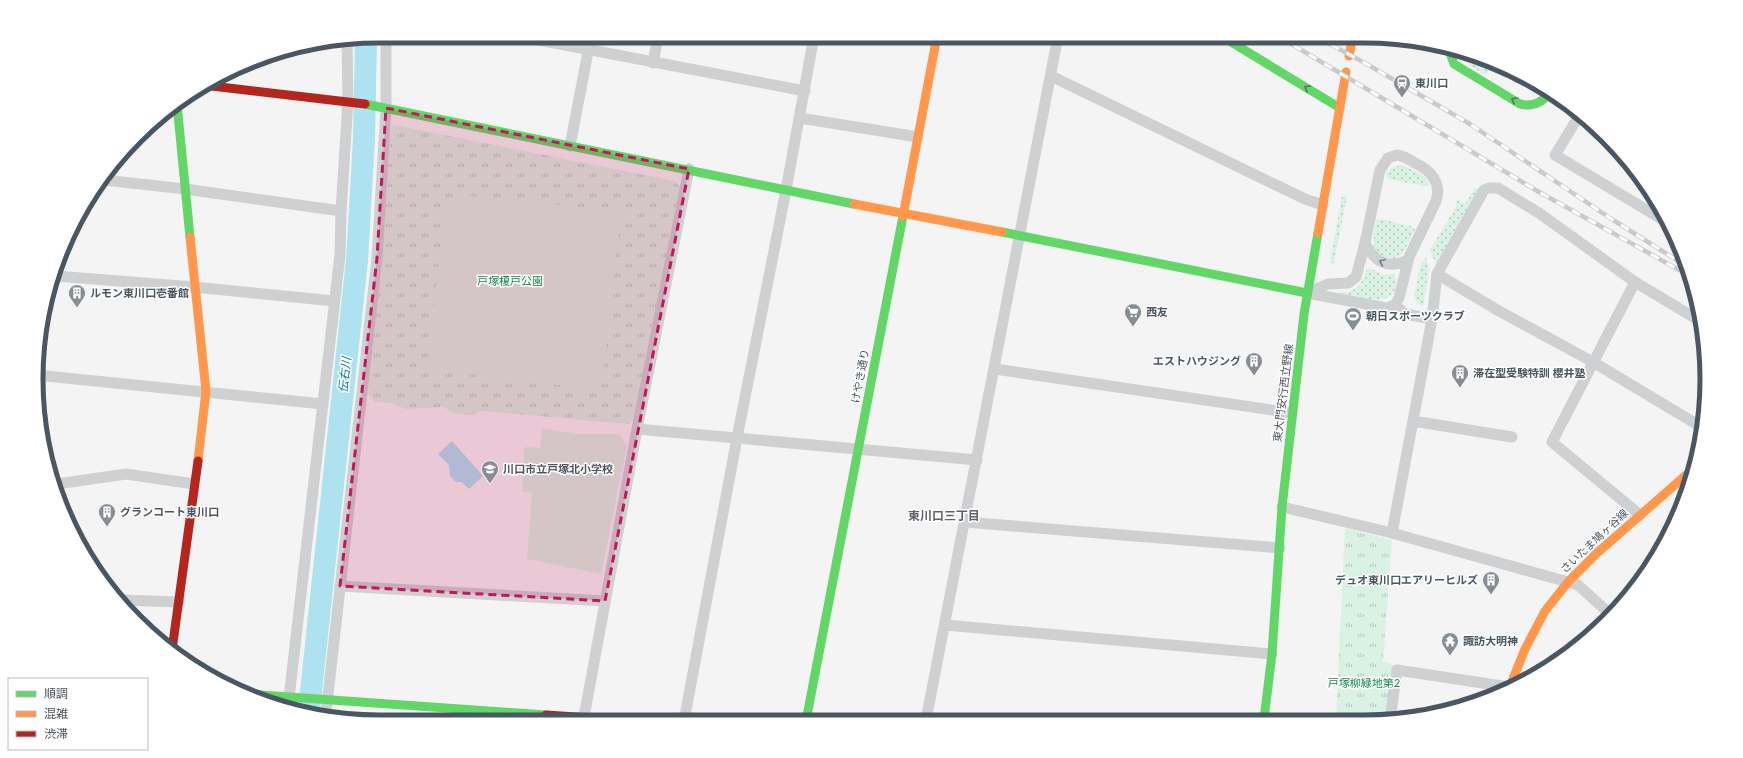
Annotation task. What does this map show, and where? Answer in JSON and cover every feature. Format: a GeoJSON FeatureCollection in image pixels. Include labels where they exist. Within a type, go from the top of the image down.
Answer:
{"type":"FeatureCollection","features":[{"type":"Feature","properties":{"kind":"street"},"geometry":{"type":"LineString","coordinates":[[326,711],[377,258],[386,43]]}},
{"type":"Feature","properties":{"kind":"street"},"geometry":{"type":"LineString","coordinates":[[551,43],[805,91]]}},
{"type":"Feature","properties":{"kind":"street"},"geometry":{"type":"LineString","coordinates":[[570,146],[590,43]]}},
{"type":"Feature","properties":{"kind":"street"},"geometry":{"type":"LineString","coordinates":[[653,63],[657,43]]}},
{"type":"Feature","properties":{"kind":"street"},"geometry":{"type":"LineString","coordinates":[[685,715],[737,438],[800,118],[813,43]]}},
{"type":"Feature","properties":{"kind":"street","name":"けやき通り"},"geometry":{"type":"LineString","coordinates":[[807,715],[936,43]]}},
{"type":"Feature","properties":{"kind":"street"},"geometry":{"type":"LineString","coordinates":[[927,715],[995,370],[1057,43]]}},
{"type":"Feature","properties":{"kind":"street"},"geometry":{"type":"LineString","coordinates":[[1233,43],[1340,108]]}},
{"type":"Feature","properties":{"kind":"street"},"geometry":{"type":"LineString","coordinates":[[1349,56],[1352,43]]}},
{"type":"Feature","properties":{"kind":"street"},"geometry":{"type":"LineString","coordinates":[[347,45],[351,101],[340,211],[340,256],[288,702],[327,700],[554,715]]}},
{"type":"Feature","properties":{"kind":"street"},"geometry":{"type":"LineString","coordinates":[[1450,54],[1454,64],[1462,70],[1520,104],[1529,106],[1536,105],[1547,97]]}},
{"type":"Feature","properties":{"kind":"street","name":"東大門安行西立野線"},"geometry":{"type":"LineString","coordinates":[[1264,715],[1272,654],[1282,507],[1307,293],[1346,72]]}},
{"type":"Feature","properties":{"kind":"street"},"geometry":{"type":"LineString","coordinates":[[1051,76],[1304,199],[1322,205]]}},
{"type":"Feature","properties":{"kind":"street"},"geometry":{"type":"LineString","coordinates":[[214,86],[351,101],[383,107],[903,214],[1020,235],[1307,293],[1387,308],[1395,305],[1402,291],[1407,261],[1436,201],[1438,191],[1436,181],[1429,170],[1403,156],[1391,157],[1381,166],[1358,272],[1352,280],[1342,284],[1323,286],[1307,293]]}},
{"type":"Feature","properties":{"kind":"street"},"geometry":{"type":"LineString","coordinates":[[173,645],[192,508],[206,391],[194,287],[178,110]]}},
{"type":"Feature","properties":{"kind":"street"},"geometry":{"type":"LineString","coordinates":[[800,118],[918,137]]}},
{"type":"Feature","properties":{"kind":"street"},"geometry":{"type":"LineString","coordinates":[[1577,119],[1555,155],[1658,218]]}},
{"type":"Feature","properties":{"kind":"street"},"geometry":{"type":"LineString","coordinates":[[584,715],[637,429],[689,170]]}},
{"type":"Feature","properties":{"kind":"street"},"geometry":{"type":"LineString","coordinates":[[108,180],[185,189],[340,211]]}},
{"type":"Feature","properties":{"kind":"street"},"geometry":{"type":"LineString","coordinates":[[1392,533],[1432,319],[1437,274],[1484,190],[1489,188],[1498,188],[1539,213],[1636,282],[1695,318]]}},
{"type":"Feature","properties":{"kind":"street"},"geometry":{"type":"LineString","coordinates":[[1365,243],[1371,254],[1379,261],[1392,265],[1407,261]]}},
{"type":"Feature","properties":{"kind":"street"},"geometry":{"type":"LineString","coordinates":[[1437,274],[1499,311],[1593,362],[1697,424]]}},
{"type":"Feature","properties":{"kind":"street"},"geometry":{"type":"LineString","coordinates":[[59,276],[194,287],[334,302]]}},
{"type":"Feature","properties":{"kind":"street"},"geometry":{"type":"LineString","coordinates":[[1636,282],[1552,442],[1640,515]]}},
{"type":"Feature","properties":{"kind":"street"},"geometry":{"type":"LineString","coordinates":[[1395,305],[1405,314],[1432,319]]}},
{"type":"Feature","properties":{"kind":"street"},"geometry":{"type":"LineString","coordinates":[[995,370],[1292,413]]}},
{"type":"Feature","properties":{"kind":"street"},"geometry":{"type":"LineString","coordinates":[[43,376],[323,404]]}},
{"type":"Feature","properties":{"kind":"street"},"geometry":{"type":"LineString","coordinates":[[1413,421],[1512,437]]}},
{"type":"Feature","properties":{"kind":"street"},"geometry":{"type":"LineString","coordinates":[[637,429],[977,460]]}},
{"type":"Feature","properties":{"kind":"street"},"geometry":{"type":"LineString","coordinates":[[60,484],[126,474],[194,484]]}},
{"type":"Feature","properties":{"kind":"street","name":"さいたま鳩ヶ谷線"},"geometry":{"type":"LineString","coordinates":[[1512,680],[1525,649],[1545,611],[1568,582],[1597,553],[1686,476]]}},
{"type":"Feature","properties":{"kind":"street"},"geometry":{"type":"LineString","coordinates":[[1282,507],[1392,533],[1578,585],[1607,611]]}},
{"type":"Feature","properties":{"kind":"street"},"geometry":{"type":"LineString","coordinates":[[965,522],[1280,548]]}},
{"type":"Feature","properties":{"kind":"street"},"geometry":{"type":"LineString","coordinates":[[340,586],[605,601]]}},
{"type":"Feature","properties":{"kind":"street"},"geometry":{"type":"LineString","coordinates":[[125,600],[179,602]]}},
{"type":"Feature","properties":{"kind":"street"},"geometry":{"type":"LineString","coordinates":[[945,625],[1272,654]]}},
{"type":"Feature","properties":{"kind":"street"},"geometry":{"type":"LineString","coordinates":[[1391,714],[1397,670],[1499,686]]}},
{"type":"Feature","properties":{"kind":"highlighted area"},"geometry":{"type":"Polygon","coordinates":[[[386,108],[689,169],[605,601],[340,586],[377,258],[386,108]]]}},
{"type":"Feature","properties":{"kind":"green space"},"geometry":{"type":"Polygon","coordinates":[[[1462,58],[1490,68],[1486,75],[1462,58]]]}},
{"type":"Feature","properties":{"kind":"green space","name":"戸塚榎戸公園"},"geometry":{"type":"Polygon","coordinates":[[[394,125],[675,181],[680,187],[637,415],[629,424],[481,411],[462,415],[452,412],[444,407],[406,409],[391,403],[375,402],[367,393],[381,259],[391,128],[394,125]]]}},
{"type":"Feature","properties":{"kind":"green space"},"geometry":{"type":"Polygon","coordinates":[[[1401,165],[1422,175],[1428,181],[1429,185],[1424,186],[1388,179],[1386,173],[1391,168],[1401,165]]]}},
{"type":"Feature","properties":{"kind":"green space"},"geometry":{"type":"Polygon","coordinates":[[[1475,188],[1479,190],[1437,263],[1435,262],[1430,250],[1456,207],[1457,199],[1465,204],[1475,188]]]}},
{"type":"Feature","properties":{"kind":"green space"},"geometry":{"type":"Polygon","coordinates":[[[459,195],[621,211],[604,370],[584,388],[427,369],[446,205],[459,195]]]}},
{"type":"Feature","properties":{"kind":"green space"},"geometry":{"type":"Polygon","coordinates":[[[1342,196],[1347,197],[1333,266],[1330,262],[1342,196]]]}},
{"type":"Feature","properties":{"kind":"green space"},"geometry":{"type":"Polygon","coordinates":[[[1380,219],[1411,226],[1415,229],[1404,251],[1395,259],[1389,259],[1382,256],[1377,253],[1375,248],[1374,238],[1376,220],[1380,219]]]}},
{"type":"Feature","properties":{"kind":"green space"},"geometry":{"type":"Polygon","coordinates":[[[1426,257],[1429,270],[1422,307],[1414,298],[1420,266],[1426,257]]]}},
{"type":"Feature","properties":{"kind":"green space"},"geometry":{"type":"Polygon","coordinates":[[[1370,268],[1384,275],[1394,274],[1396,284],[1392,295],[1386,298],[1370,299],[1338,293],[1348,292],[1355,289],[1362,281],[1366,270],[1370,268]]]}},
{"type":"Feature","properties":{"kind":"green space"},"geometry":{"type":"Polygon","coordinates":[[[542,428],[575,434],[614,434],[620,436],[627,445],[601,574],[527,559],[532,493],[522,491],[524,447],[540,448],[542,428]]]}},
{"type":"Feature","properties":{"kind":"green space","name":"戸塚柳緑地第2"},"geometry":{"type":"Polygon","coordinates":[[[1345,528],[1392,540],[1383,662],[1393,664],[1386,714],[1336,715],[1345,528]]]}},
{"type":"Feature","properties":{"kind":"water"},"geometry":{"type":"Polygon","coordinates":[[[452,441],[483,476],[469,489],[462,482],[456,482],[450,476],[449,465],[438,454],[452,441]]]}},
{"type":"Feature","properties":{"kind":"waterway","name":"伝右川"},"geometry":{"type":"LineString","coordinates":[[309,708],[357,260],[364,139],[366,44]]}},
{"type":"Feature","properties":{"kind":"railway"},"geometry":{"type":"LineString","coordinates":[[1290,43],[1539,192],[1682,272]]}},
{"type":"Feature","properties":{"kind":"railway"},"geometry":{"type":"LineString","coordinates":[[1328,43],[1470,124],[1610,218],[1678,261]]}},
{"type":"Feature","properties":{"kind":"traffic: fast"},"geometry":{"type":"LineString","coordinates":[[1233,43],[1340,108]]}},
{"type":"Feature","properties":{"kind":"traffic: fast"},"geometry":{"type":"LineString","coordinates":[[1450,54],[1454,64],[1520,104],[1529,105],[1537,103],[1546,97]]}},
{"type":"Feature","properties":{"kind":"traffic: fast"},"geometry":{"type":"LineString","coordinates":[[365,104],[854,204]]}},
{"type":"Feature","properties":{"kind":"traffic: fast"},"geometry":{"type":"LineString","coordinates":[[178,110],[190,237]]}},
{"type":"Feature","properties":{"kind":"traffic: fast"},"geometry":{"type":"LineString","coordinates":[[807,715],[903,216]]}},
{"type":"Feature","properties":{"kind":"traffic: fast"},"geometry":{"type":"LineString","coordinates":[[1002,232],[1307,293]]}},
{"type":"Feature","properties":{"kind":"traffic: fast"},"geometry":{"type":"LineString","coordinates":[[1264,715],[1272,654],[1282,507],[1304,314],[1318,233]]}},
{"type":"Feature","properties":{"kind":"traffic: fast"},"geometry":{"type":"LineString","coordinates":[[267,695],[546,715]]}},
{"type":"Feature","properties":{"kind":"traffic: slow"},"geometry":{"type":"LineString","coordinates":[[903,216],[936,43]]}},
{"type":"Feature","properties":{"kind":"traffic: slow"},"geometry":{"type":"LineString","coordinates":[[1349,56],[1352,43]]}},
{"type":"Feature","properties":{"kind":"traffic: slow"},"geometry":{"type":"LineString","coordinates":[[1318,233],[1346,72]]}},
{"type":"Feature","properties":{"kind":"traffic: slow"},"geometry":{"type":"LineString","coordinates":[[854,204],[1002,232]]}},
{"type":"Feature","properties":{"kind":"traffic: slow"},"geometry":{"type":"LineString","coordinates":[[190,237],[206,391],[198,461]]}},
{"type":"Feature","properties":{"kind":"traffic: slow"},"geometry":{"type":"LineString","coordinates":[[1513,680],[1525,649],[1545,611],[1568,582],[1597,553],[1686,475]]}},
{"type":"Feature","properties":{"kind":"traffic: jam"},"geometry":{"type":"LineString","coordinates":[[214,86],[365,104]]}},
{"type":"Feature","properties":{"kind":"traffic: jam"},"geometry":{"type":"LineString","coordinates":[[173,645],[198,461]]}},
{"type":"Feature","properties":{"kind":"place","name":"東川口"},"geometry":{"type":"Point","coordinates":[1402,98]}},
{"type":"Feature","properties":{"kind":"place","name":"ルモン東川口壱番館"},"geometry":{"type":"Point","coordinates":[77,308]}},
{"type":"Feature","properties":{"kind":"place","name":"西友"},"geometry":{"type":"Point","coordinates":[1133,327]}},
{"type":"Feature","properties":{"kind":"place","name":"朝日スポーツクラブ"},"geometry":{"type":"Point","coordinates":[1353,331]}},
{"type":"Feature","properties":{"kind":"place","name":"エストハウジング"},"geometry":{"type":"Point","coordinates":[1254,376]}},
{"type":"Feature","properties":{"kind":"place","name":"滞在型受験特訓 櫻井塾"},"geometry":{"type":"Point","coordinates":[1460,388]}},
{"type":"Feature","properties":{"kind":"place","name":"川口市立戸塚北小学校"},"geometry":{"type":"Point","coordinates":[490,484]}},
{"type":"Feature","properties":{"kind":"place","name":"グランコート東川口"},"geometry":{"type":"Point","coordinates":[107,527]}},
{"type":"Feature","properties":{"kind":"place","name":"デュオ東川口エアリーヒルズ"},"geometry":{"type":"Point","coordinates":[1491,595]}},
{"type":"Feature","properties":{"kind":"place","name":"諏訪大明神"},"geometry":{"type":"Point","coordinates":[1450,656]}},
{"type":"Feature","properties":{"kind":"district","name":"東川口三丁目"},"geometry":{"type":"Point","coordinates":[944,516]}}]}
